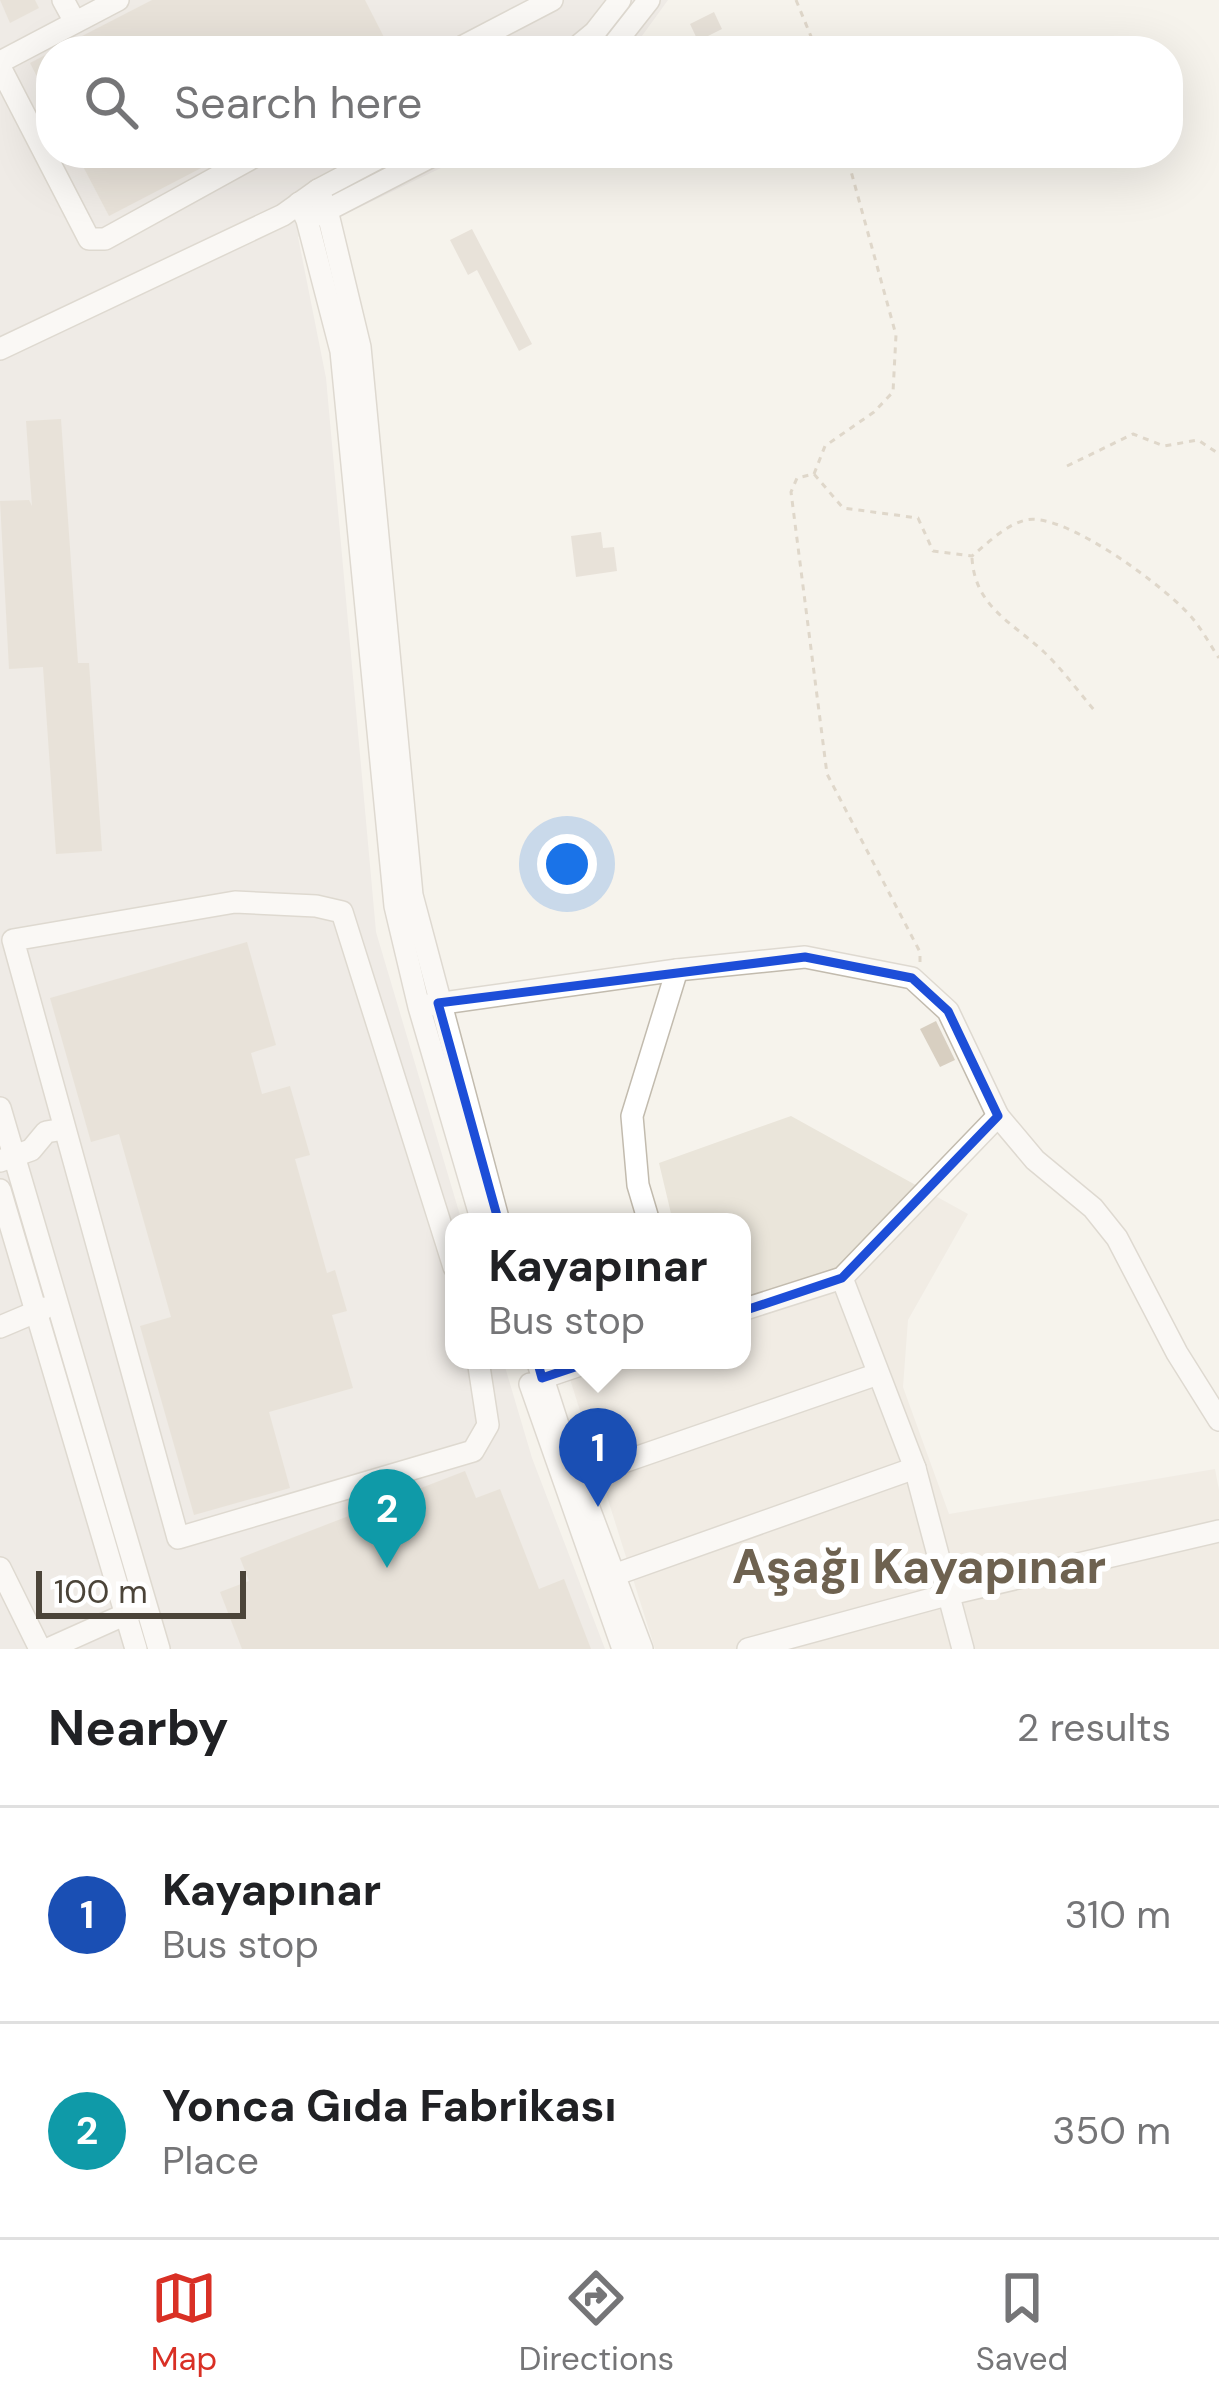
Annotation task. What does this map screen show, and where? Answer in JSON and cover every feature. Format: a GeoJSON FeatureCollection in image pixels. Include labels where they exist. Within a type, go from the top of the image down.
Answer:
{"type":"FeatureCollection","features":[{"type":"Feature","properties":{"kind":"street"},"geometry":{"type":"LineString","coordinates":[[63,0],[75,22]]}},
{"type":"Feature","properties":{"kind":"street"},"geometry":{"type":"LineString","coordinates":[[50,36],[118,0]]}},
{"type":"Feature","properties":{"kind":"street"},"geometry":{"type":"LineString","coordinates":[[483,36],[552,0]]}},
{"type":"Feature","properties":{"kind":"street"},"geometry":{"type":"LineString","coordinates":[[590,36],[620,0]]}},
{"type":"Feature","properties":{"kind":"street"},"geometry":{"type":"LineString","coordinates":[[621,36],[649,0]]}},
{"type":"Feature","properties":{"kind":"street"},"geometry":{"type":"LineString","coordinates":[[36,44],[0,64],[36,136]]}},
{"type":"Feature","properties":{"kind":"street"},"geometry":{"type":"LineString","coordinates":[[52,168],[88,239],[105,239],[234,168]]}},
{"type":"Feature","properties":{"kind":"street"},"geometry":{"type":"LineString","coordinates":[[307,208],[366,168]]}},
{"type":"Feature","properties":{"kind":"street"},"geometry":{"type":"LineString","coordinates":[[0,349],[402,168]]}},
{"type":"Feature","properties":{"kind":"street"},"geometry":{"type":"LineString","coordinates":[[307,208],[341,351],[395,906],[496,1213]]}},
{"type":"Feature","properties":{"kind":"street"},"geometry":{"type":"LineString","coordinates":[[445,1238],[342,912],[235,902],[13,940],[178,1538],[473,1451],[488,1425],[479,1369]]}},
{"type":"Feature","properties":{"kind":"street"},"geometry":{"type":"LineString","coordinates":[[428,1005],[805,957],[912,978],[948,1011],[998,1116],[1035,1160],[1093,1208],[1117,1238],[1177,1354],[1219,1420]]}},
{"type":"Feature","properties":{"kind":"street"},"geometry":{"type":"LineString","coordinates":[[646,1213],[638,1185],[632,1116],[677,970]]}},
{"type":"Feature","properties":{"kind":"street"},"geometry":{"type":"LineString","coordinates":[[428,1005],[480,1213]]}},
{"type":"Feature","properties":{"kind":"street"},"geometry":{"type":"LineString","coordinates":[[0,1108],[119,1504],[136,1649]]}},
{"type":"Feature","properties":{"kind":"street"},"geometry":{"type":"LineString","coordinates":[[751,1307],[842,1277],[998,1116]]}},
{"type":"Feature","properties":{"kind":"street"},"geometry":{"type":"LineString","coordinates":[[15,1155],[46,1132],[64,1129]]}},
{"type":"Feature","properties":{"kind":"street"},"geometry":{"type":"LineString","coordinates":[[15,1155],[48,1159],[71,1155]]}},
{"type":"Feature","properties":{"kind":"street"},"geometry":{"type":"LineString","coordinates":[[0,1190],[34,1311],[135,1610],[159,1649]]}},
{"type":"Feature","properties":{"kind":"street"},"geometry":{"type":"LineString","coordinates":[[842,1277],[915,1468],[963,1649]]}},
{"type":"Feature","properties":{"kind":"street"},"geometry":{"type":"LineString","coordinates":[[0,1327],[58,1305]]}},
{"type":"Feature","properties":{"kind":"street"},"geometry":{"type":"LineString","coordinates":[[526,1369],[544,1434],[622,1649]]}},
{"type":"Feature","properties":{"kind":"street"},"geometry":{"type":"LineString","coordinates":[[540,1369],[643,1649]]}},
{"type":"Feature","properties":{"kind":"street"},"geometry":{"type":"LineString","coordinates":[[577,1478],[878,1374]]}},
{"type":"Feature","properties":{"kind":"street"},"geometry":{"type":"LineString","coordinates":[[614,1575],[915,1468]]}},
{"type":"Feature","properties":{"kind":"street"},"geometry":{"type":"LineString","coordinates":[[748,1649],[950,1594],[1219,1531]]}},
{"type":"Feature","properties":{"kind":"street"},"geometry":{"type":"LineString","coordinates":[[0,1568],[44,1649],[135,1610]]}},
{"type":"Feature","properties":{"kind":"path"},"geometry":{"type":"LineString","coordinates":[[796,0],[811,36]]}},
{"type":"Feature","properties":{"kind":"path"},"geometry":{"type":"LineString","coordinates":[[814,474],[825,446],[874,412],[893,392],[896,335],[850,168]]}},
{"type":"Feature","properties":{"kind":"path"},"geometry":{"type":"LineString","coordinates":[[1067,466],[1133,434],[1164,446],[1198,440],[1219,454]]}},
{"type":"Feature","properties":{"kind":"path"},"geometry":{"type":"LineString","coordinates":[[814,474],[843,508],[918,518],[933,551],[972,556],[1004,530],[1027,520],[1046,519],[1073,530],[1151,582],[1191,616],[1219,658]]}},
{"type":"Feature","properties":{"kind":"path"},"geometry":{"type":"LineString","coordinates":[[814,474],[797,478],[791,492],[821,747],[827,774],[920,952],[922,987]]}},
{"type":"Feature","properties":{"kind":"path"},"geometry":{"type":"LineString","coordinates":[[972,556],[973,584],[1017,633],[1044,652],[1094,710]]}},
{"type":"Feature","properties":{"kind":"highlighted area"},"geometry":{"type":"Polygon","coordinates":[[[805,957],[912,978],[948,1011],[998,1116],[842,1278],[542,1378],[438,1003],[805,957]]]}},
{"type":"Feature","properties":{"kind":"shaded area"},"geometry":{"type":"Polygon","coordinates":[[[0,0],[668,0],[642,36],[36,36],[36,168],[441,168],[298,237],[326,378],[376,932],[459,1213],[445,1213],[445,1369],[506,1369],[532,1458],[605,1649],[0,1649],[0,0]]]}},
{"type":"Feature","properties":{"kind":"shaded area"},"geometry":{"type":"Polygon","coordinates":[[[791,1116],[968,1214],[908,1320],[903,1387],[949,1514],[1215,1469],[1219,1649],[655,1649],[567,1369],[751,1369],[751,1213],[671,1213],[659,1163],[791,1116]]]}},
{"type":"Feature","properties":{"kind":"building"},"geometry":{"type":"Polygon","coordinates":[[[0,0],[35,0],[39,8],[10,23],[0,0]]]}},
{"type":"Feature","properties":{"kind":"building"},"geometry":{"type":"Polygon","coordinates":[[[152,0],[365,0],[383,36],[82,36],[152,0]]]}},
{"type":"Feature","properties":{"kind":"building"},"geometry":{"type":"Polygon","coordinates":[[[714,12],[722,29],[696,36],[690,24],[714,12]]]}},
{"type":"Feature","properties":{"kind":"building"},"geometry":{"type":"Polygon","coordinates":[[[84,168],[201,168],[109,216],[84,168]]]}},
{"type":"Feature","properties":{"kind":"building"},"geometry":{"type":"Polygon","coordinates":[[[472,229],[532,344],[519,351],[477,270],[468,275],[450,240],[472,229]]]}},
{"type":"Feature","properties":{"kind":"building"},"geometry":{"type":"Polygon","coordinates":[[[61,419],[78,663],[89,663],[102,851],[56,854],[43,667],[9,669],[0,501],[29,500],[32,506],[26,421],[61,419]]]}},
{"type":"Feature","properties":{"kind":"building"},"geometry":{"type":"Polygon","coordinates":[[[601,532],[603,548],[614,547],[617,571],[576,577],[571,536],[601,532]]]}},
{"type":"Feature","properties":{"kind":"building"},"geometry":{"type":"Polygon","coordinates":[[[247,942],[276,1045],[251,1053],[262,1094],[290,1086],[310,1155],[295,1159],[327,1273],[335,1270],[347,1311],[332,1315],[353,1388],[269,1412],[290,1488],[194,1515],[140,1326],[171,1317],[119,1134],[91,1142],[50,998],[247,942]]]}},
{"type":"Feature","properties":{"kind":"building"},"geometry":{"type":"Polygon","coordinates":[[[936,1021],[955,1060],[940,1067],[920,1029],[936,1021]]]}},
{"type":"Feature","properties":{"kind":"building"},"geometry":{"type":"Polygon","coordinates":[[[465,1471],[476,1498],[500,1489],[539,1589],[564,1579],[591,1649],[242,1649],[220,1592],[249,1581],[240,1558],[465,1471]]]}},
{"type":"Feature","properties":{"kind":"place","name":"Kayapınar"},"geometry":{"type":"Point","coordinates":[598,1507]}},
{"type":"Feature","properties":{"kind":"place","name":"Yonca Gıda Fabrikası"},"geometry":{"type":"Point","coordinates":[387,1568]}},
{"type":"Feature","properties":{"kind":"district","name":"Aşağı Kayapınar"},"geometry":{"type":"Point","coordinates":[919,1566]}}]}
